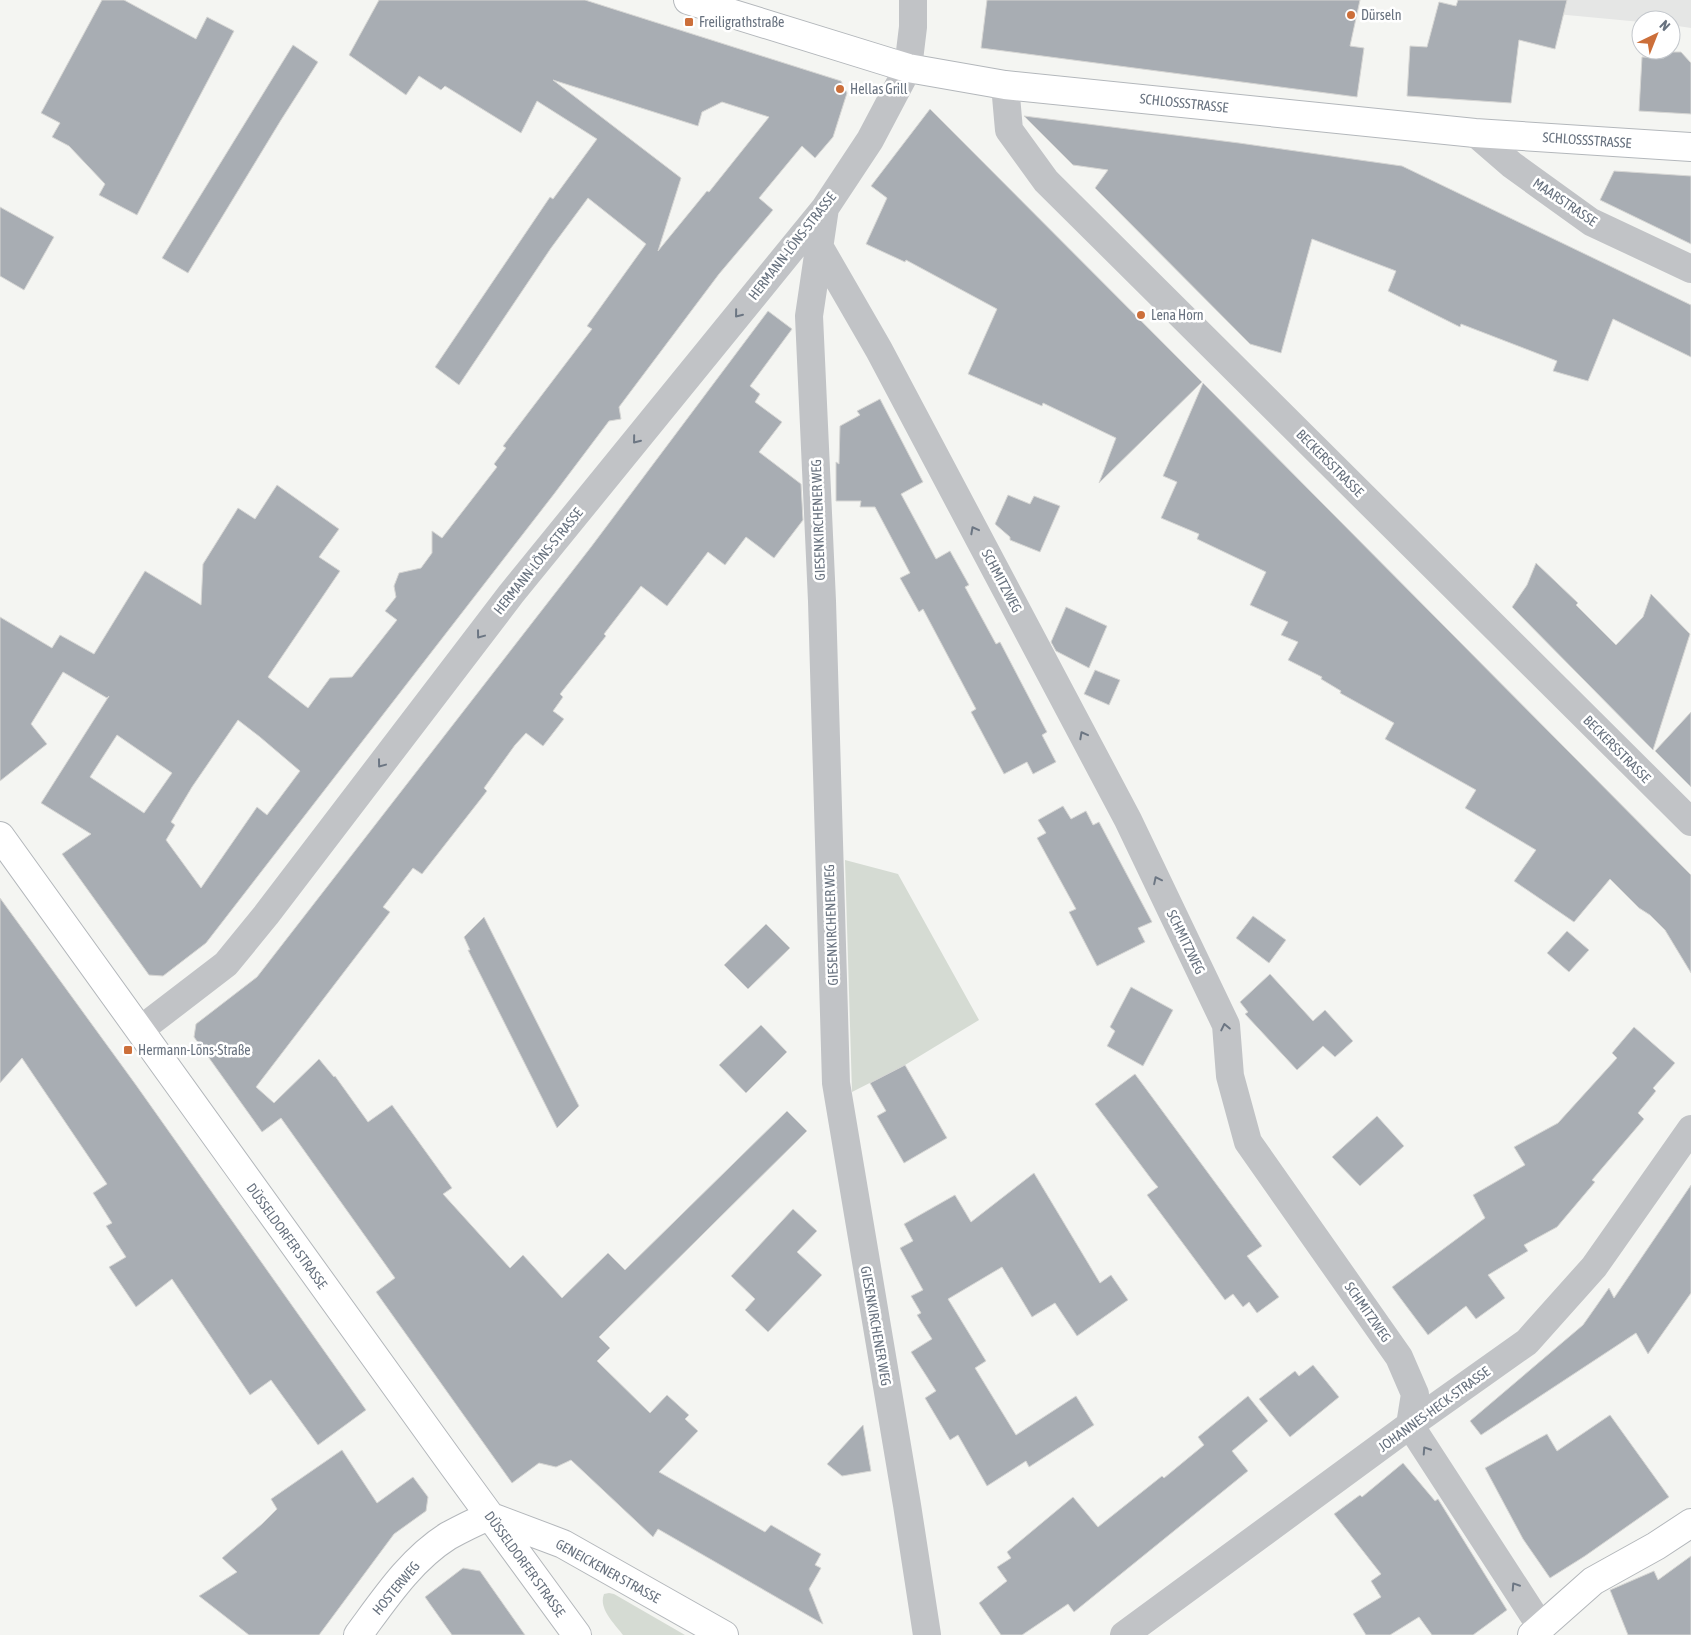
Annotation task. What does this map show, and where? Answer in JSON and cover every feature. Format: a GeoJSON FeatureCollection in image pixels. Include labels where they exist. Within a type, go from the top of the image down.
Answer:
{"type":"FeatureCollection","features":[{"type":"Feature","properties":{"kind":"street","name":"SCHLOSSSTRASSE"},"geometry":{"type":"LineString","coordinates":[[688,0],[908,68],[1005,85],[1476,133],[1691,147]]}},
{"type":"Feature","properties":{"kind":"street"},"geometry":{"type":"LineString","coordinates":[[908,68],[913,28],[913,0]]}},
{"type":"Feature","properties":{"kind":"street","name":"HERMANN-LÖNS-STRASSE"},"geometry":{"type":"LineString","coordinates":[[140,1030],[226,964],[272,907],[511,594],[825,208],[870,140],[908,68]]}},
{"type":"Feature","properties":{"kind":"street","name":"BECKERSSTRASSE"},"geometry":{"type":"LineString","coordinates":[[1005,85],[1009,130],[1046,180],[1691,822]]}},
{"type":"Feature","properties":{"kind":"street","name":"MAARSTRASSE"},"geometry":{"type":"LineString","coordinates":[[1476,133],[1512,165],[1591,222],[1691,269]]}},
{"type":"Feature","properties":{"kind":"street","name":"GIESENKIRCHENER WEG"},"geometry":{"type":"LineString","coordinates":[[825,208],[809,316],[822,601],[836,1083],[927,1635]]}},
{"type":"Feature","properties":{"kind":"street","name":"SCHMITZWEG"},"geometry":{"type":"LineString","coordinates":[[819,246],[879,350],[1128,820],[1226,1025],[1230,1076],[1248,1142],[1400,1357],[1415,1394],[1410,1425]]}},
{"type":"Feature","properties":{"kind":"street","name":"DÜSSELDORFER STRASSE"},"geometry":{"type":"LineString","coordinates":[[0,836],[489,1516],[577,1635]]}},
{"type":"Feature","properties":{"kind":"street","name":"JOHANNES-HECK-STRASSE"},"geometry":{"type":"LineString","coordinates":[[1124,1635],[1526,1342],[1594,1267],[1691,1129]]}},
{"type":"Feature","properties":{"kind":"street"},"geometry":{"type":"LineString","coordinates":[[1410,1425],[1537,1631],[1593,1581],[1656,1546],[1691,1523]]}},
{"type":"Feature","properties":{"kind":"street","name":"HOSTERWEG"},"geometry":{"type":"LineString","coordinates":[[358,1635],[408,1570],[447,1537],[489,1516]]}},
{"type":"Feature","properties":{"kind":"street","name":"GENEICKENER STRASSE"},"geometry":{"type":"LineString","coordinates":[[489,1516],[563,1544],[724,1635]]}},
{"type":"Feature","properties":{"kind":"shaded area"},"geometry":{"type":"Polygon","coordinates":[[[1534,0],[1691,0],[1691,28],[1681,26],[1681,10],[1631,10],[1631,21],[1535,12],[1534,0]]]}},
{"type":"Feature","properties":{"kind":"shaded area"},"geometry":{"type":"Polygon","coordinates":[[[845,860],[898,874],[979,1020],[905,1065],[852,1092],[845,860]]]}},
{"type":"Feature","properties":{"kind":"shaded area"},"geometry":{"type":"Polygon","coordinates":[[[604,1594],[614,1594],[685,1635],[623,1635],[608,1616],[603,1605],[604,1594]]]}},
{"type":"Feature","properties":{"kind":"building"},"geometry":{"type":"Polygon","coordinates":[[[102,0],[124,0],[196,39],[207,17],[234,31],[137,215],[99,195],[105,184],[69,146],[52,137],[60,123],[41,113],[102,0]]]}},
{"type":"Feature","properties":{"kind":"building"},"geometry":{"type":"Polygon","coordinates":[[[379,0],[585,0],[841,81],[847,93],[833,137],[815,158],[802,146],[759,198],[773,210],[719,274],[619,407],[621,419],[609,421],[206,943],[163,976],[149,975],[62,854],[91,834],[41,803],[109,696],[107,698],[63,672],[31,724],[47,744],[0,781],[0,617],[52,648],[60,635],[94,654],[145,571],[201,605],[203,564],[238,508],[255,519],[277,485],[339,529],[319,557],[340,571],[268,677],[308,708],[330,678],[352,677],[397,620],[385,611],[396,597],[394,586],[399,573],[421,568],[432,553],[432,531],[442,538],[497,467],[494,464],[506,448],[503,446],[592,329],[587,326],[646,244],[588,198],[551,248],[459,385],[435,367],[550,197],[553,199],[597,139],[537,101],[521,133],[445,86],[441,90],[419,76],[406,95],[349,55],[379,0]],[[553,80],[681,178],[658,251],[707,191],[709,192],[769,117],[722,102],[702,112],[698,126],[553,80]],[[238,720],[192,787],[171,822],[175,825],[166,840],[201,888],[257,807],[267,815],[300,771],[238,720]],[[117,735],[90,777],[144,813],[172,773],[117,735]]]}},
{"type":"Feature","properties":{"kind":"building"},"geometry":{"type":"Polygon","coordinates":[[[987,0],[1360,0],[1350,46],[1364,48],[1357,97],[981,48],[987,0]]]}},
{"type":"Feature","properties":{"kind":"building"},"geometry":{"type":"Polygon","coordinates":[[[1458,0],[1567,0],[1555,49],[1519,40],[1511,103],[1407,96],[1410,46],[1427,47],[1439,2],[1456,6],[1458,0]]]}},
{"type":"Feature","properties":{"kind":"building"},"geometry":{"type":"Polygon","coordinates":[[[293,45],[318,62],[188,273],[162,258],[293,45]]]}},
{"type":"Feature","properties":{"kind":"building"},"geometry":{"type":"Polygon","coordinates":[[[1681,52],[1691,63],[1691,114],[1639,111],[1642,60],[1681,60],[1681,52]]]}},
{"type":"Feature","properties":{"kind":"building"},"geometry":{"type":"Polygon","coordinates":[[[930,109],[1202,382],[1099,483],[1116,438],[1043,403],[1042,406],[968,374],[997,309],[906,260],[905,262],[866,244],[887,198],[871,186],[930,109]]]}},
{"type":"Feature","properties":{"kind":"building"},"geometry":{"type":"Polygon","coordinates":[[[1024,116],[1402,166],[1691,305],[1691,357],[1613,319],[1588,381],[1553,371],[1557,361],[1461,324],[1460,327],[1388,291],[1396,271],[1312,239],[1281,353],[1250,344],[1095,188],[1108,170],[1073,165],[1024,116]]]}},
{"type":"Feature","properties":{"kind":"building"},"geometry":{"type":"Polygon","coordinates":[[[1614,171],[1691,176],[1691,244],[1600,200],[1614,171]]]}},
{"type":"Feature","properties":{"kind":"building"},"geometry":{"type":"Polygon","coordinates":[[[0,207],[54,237],[24,290],[0,276],[0,207]]]}},
{"type":"Feature","properties":{"kind":"building"},"geometry":{"type":"Polygon","coordinates":[[[768,311],[792,329],[750,386],[760,394],[755,402],[782,422],[759,452],[801,484],[803,520],[774,558],[746,537],[725,565],[708,552],[667,606],[641,586],[604,634],[606,636],[560,694],[563,697],[553,711],[564,719],[543,746],[526,733],[515,745],[484,788],[487,791],[422,874],[413,868],[383,907],[390,912],[256,1087],[274,1103],[319,1059],[335,1076],[368,1122],[392,1105],[452,1188],[443,1194],[510,1268],[523,1255],[562,1298],[608,1253],[625,1270],[787,1111],[807,1131],[599,1337],[610,1348],[597,1361],[650,1413],[667,1395],[689,1415],[685,1419],[698,1431],[659,1472],[765,1532],[771,1525],[821,1554],[815,1565],[821,1568],[809,1589],[823,1624],[658,1529],[653,1537],[571,1460],[556,1467],[539,1463],[512,1483],[376,1292],[395,1278],[281,1118],[262,1132],[194,1037],[196,1024],[257,977],[591,547],[768,311]]]}},
{"type":"Feature","properties":{"kind":"building"},"geometry":{"type":"Polygon","coordinates":[[[1203,383],[1691,875],[1691,973],[1665,930],[1650,915],[1639,908],[1610,879],[1574,922],[1514,881],[1536,850],[1465,808],[1476,790],[1385,739],[1394,723],[1340,693],[1341,691],[1321,679],[1322,677],[1288,660],[1298,642],[1281,635],[1288,622],[1250,605],[1266,572],[1197,539],[1199,534],[1161,518],[1177,482],[1163,476],[1203,383]]]}},
{"type":"Feature","properties":{"kind":"building"},"geometry":{"type":"Polygon","coordinates":[[[880,399],[923,482],[901,494],[936,559],[950,551],[969,585],[965,587],[996,644],[1000,642],[1047,732],[1042,735],[1056,762],[1033,774],[1027,762],[1004,774],[971,712],[976,709],[923,609],[919,612],[900,578],[910,573],[875,507],[860,507],[861,501],[836,501],[836,462],[839,464],[840,426],[860,415],[857,411],[880,399]]]}},
{"type":"Feature","properties":{"kind":"building"},"geometry":{"type":"Polygon","coordinates":[[[1008,495],[1030,504],[1034,496],[1060,506],[1040,552],[1010,540],[1010,537],[995,524],[1008,495]]]}},
{"type":"Feature","properties":{"kind":"building"},"geometry":{"type":"Polygon","coordinates":[[[1536,563],[1578,603],[1576,605],[1616,645],[1643,617],[1651,594],[1690,634],[1653,750],[1512,607],[1527,585],[1536,563]]]}},
{"type":"Feature","properties":{"kind":"building"},"geometry":{"type":"Polygon","coordinates":[[[1066,607],[1107,626],[1089,668],[1056,651],[1051,642],[1066,607]]]}},
{"type":"Feature","properties":{"kind":"building"},"geometry":{"type":"Polygon","coordinates":[[[1095,670],[1120,680],[1109,705],[1084,694],[1095,670]]]}},
{"type":"Feature","properties":{"kind":"building"},"geometry":{"type":"Polygon","coordinates":[[[1691,712],[1691,787],[1655,751],[1691,712]]]}},
{"type":"Feature","properties":{"kind":"building"},"geometry":{"type":"Polygon","coordinates":[[[1063,806],[1071,819],[1086,811],[1093,825],[1099,822],[1152,922],[1138,928],[1145,942],[1097,966],[1069,912],[1076,909],[1037,838],[1046,833],[1038,820],[1063,806]]]}},
{"type":"Feature","properties":{"kind":"building"},"geometry":{"type":"Polygon","coordinates":[[[0,898],[136,1085],[366,1410],[318,1445],[271,1380],[250,1395],[172,1279],[136,1307],[109,1267],[126,1257],[106,1226],[112,1223],[93,1193],[107,1184],[22,1058],[0,1083],[0,898]]]}},
{"type":"Feature","properties":{"kind":"building"},"geometry":{"type":"Polygon","coordinates":[[[1253,916],[1286,940],[1269,963],[1236,938],[1253,916]]]}},
{"type":"Feature","properties":{"kind":"building"},"geometry":{"type":"Polygon","coordinates":[[[484,917],[579,1106],[557,1128],[468,950],[470,950],[464,937],[484,917]]]}},
{"type":"Feature","properties":{"kind":"building"},"geometry":{"type":"Polygon","coordinates":[[[766,924],[790,948],[748,989],[724,965],[766,924]]]}},
{"type":"Feature","properties":{"kind":"building"},"geometry":{"type":"Polygon","coordinates":[[[1567,931],[1589,950],[1569,972],[1547,953],[1567,931]]]}},
{"type":"Feature","properties":{"kind":"building"},"geometry":{"type":"Polygon","coordinates":[[[1270,974],[1313,1021],[1325,1010],[1353,1041],[1335,1057],[1323,1046],[1297,1070],[1245,1014],[1248,1012],[1240,1002],[1270,974]]]}},
{"type":"Feature","properties":{"kind":"building"},"geometry":{"type":"Polygon","coordinates":[[[1131,987],[1173,1010],[1143,1066],[1107,1046],[1115,1031],[1110,1027],[1131,987]]]}},
{"type":"Feature","properties":{"kind":"building"},"geometry":{"type":"Polygon","coordinates":[[[761,1025],[787,1052],[746,1093],[719,1065],[761,1025]]]}},
{"type":"Feature","properties":{"kind":"building"},"geometry":{"type":"Polygon","coordinates":[[[1634,1027],[1675,1063],[1653,1088],[1656,1091],[1638,1113],[1644,1119],[1592,1180],[1595,1182],[1557,1227],[1524,1245],[1528,1251],[1488,1275],[1505,1298],[1476,1319],[1466,1306],[1428,1335],[1392,1287],[1485,1218],[1473,1195],[1525,1165],[1514,1147],[1558,1123],[1617,1058],[1612,1053],[1634,1027]]]}},
{"type":"Feature","properties":{"kind":"building"},"geometry":{"type":"Polygon","coordinates":[[[905,1065],[947,1138],[904,1163],[877,1116],[886,1111],[870,1083],[905,1065]]]}},
{"type":"Feature","properties":{"kind":"building"},"geometry":{"type":"Polygon","coordinates":[[[1135,1074],[1262,1246],[1247,1256],[1279,1297],[1257,1313],[1249,1302],[1243,1307],[1233,1294],[1225,1300],[1147,1195],[1158,1187],[1095,1104],[1135,1074]]]}},
{"type":"Feature","properties":{"kind":"building"},"geometry":{"type":"Polygon","coordinates":[[[1377,1116],[1404,1146],[1360,1186],[1332,1157],[1377,1116]]]}},
{"type":"Feature","properties":{"kind":"building"},"geometry":{"type":"Polygon","coordinates":[[[1034,1173],[1100,1283],[1111,1275],[1128,1300],[1077,1336],[1055,1303],[1032,1317],[1002,1267],[948,1299],[986,1361],[975,1368],[1016,1435],[1076,1396],[1094,1425],[1029,1467],[1026,1461],[987,1486],[958,1435],[950,1440],[925,1398],[936,1391],[911,1352],[932,1339],[917,1315],[921,1313],[911,1296],[923,1290],[900,1248],[913,1241],[904,1224],[955,1195],[971,1222],[1034,1173]]]}},
{"type":"Feature","properties":{"kind":"building"},"geometry":{"type":"Polygon","coordinates":[[[1691,1185],[1691,1293],[1648,1354],[1636,1333],[1481,1435],[1470,1421],[1583,1325],[1609,1288],[1614,1298],[1691,1185]]]}},
{"type":"Feature","properties":{"kind":"building"},"geometry":{"type":"Polygon","coordinates":[[[793,1209],[817,1231],[797,1252],[822,1275],[768,1332],[745,1310],[755,1299],[731,1276],[793,1209]]]}},
{"type":"Feature","properties":{"kind":"building"},"geometry":{"type":"Polygon","coordinates":[[[1313,1365],[1339,1397],[1290,1437],[1259,1399],[1295,1371],[1299,1376],[1313,1365]]]}},
{"type":"Feature","properties":{"kind":"building"},"geometry":{"type":"Polygon","coordinates":[[[1248,1396],[1268,1421],[1232,1451],[1248,1471],[1074,1612],[1068,1604],[1022,1635],[1001,1635],[979,1603],[1007,1581],[997,1567],[1011,1558],[1007,1552],[1073,1497],[1098,1527],[1162,1476],[1164,1478],[1204,1445],[1198,1437],[1248,1396]]]}},
{"type":"Feature","properties":{"kind":"building"},"geometry":{"type":"Polygon","coordinates":[[[1610,1415],[1669,1497],[1585,1556],[1550,1578],[1523,1539],[1485,1468],[1547,1434],[1557,1451],[1610,1415]]]}},
{"type":"Feature","properties":{"kind":"building"},"geometry":{"type":"Polygon","coordinates":[[[863,1425],[871,1471],[842,1476],[827,1464],[863,1425]]]}},
{"type":"Feature","properties":{"kind":"building"},"geometry":{"type":"Polygon","coordinates":[[[342,1450],[377,1503],[413,1477],[428,1497],[426,1511],[394,1534],[319,1635],[249,1635],[199,1596],[237,1572],[222,1558],[277,1509],[271,1499],[342,1450]]]}},
{"type":"Feature","properties":{"kind":"building"},"geometry":{"type":"Polygon","coordinates":[[[1403,1463],[1435,1501],[1438,1499],[1507,1610],[1473,1635],[1432,1635],[1419,1617],[1390,1635],[1366,1635],[1353,1614],[1381,1597],[1371,1581],[1381,1574],[1334,1514],[1360,1495],[1362,1497],[1403,1463]]]}},
{"type":"Feature","properties":{"kind":"building"},"geometry":{"type":"Polygon","coordinates":[[[1691,1556],[1691,1635],[1628,1635],[1610,1590],[1654,1571],[1658,1580],[1691,1556]]]}},
{"type":"Feature","properties":{"kind":"building"},"geometry":{"type":"Polygon","coordinates":[[[463,1568],[480,1571],[525,1635],[452,1635],[425,1597],[463,1568]]]}},
{"type":"Feature","properties":{"kind":"place","name":"Dürseln"},"geometry":{"type":"Point","coordinates":[1351,15]}},
{"type":"Feature","properties":{"kind":"place","name":"Freiligrathstraße"},"geometry":{"type":"Point","coordinates":[689,22]}},
{"type":"Feature","properties":{"kind":"place","name":"Hellas Grill"},"geometry":{"type":"Point","coordinates":[840,89]}},
{"type":"Feature","properties":{"kind":"place","name":"Lena Horn"},"geometry":{"type":"Point","coordinates":[1141,315]}},
{"type":"Feature","properties":{"kind":"place","name":"Hermann-Löns-Straße"},"geometry":{"type":"Point","coordinates":[128,1050]}}]}
